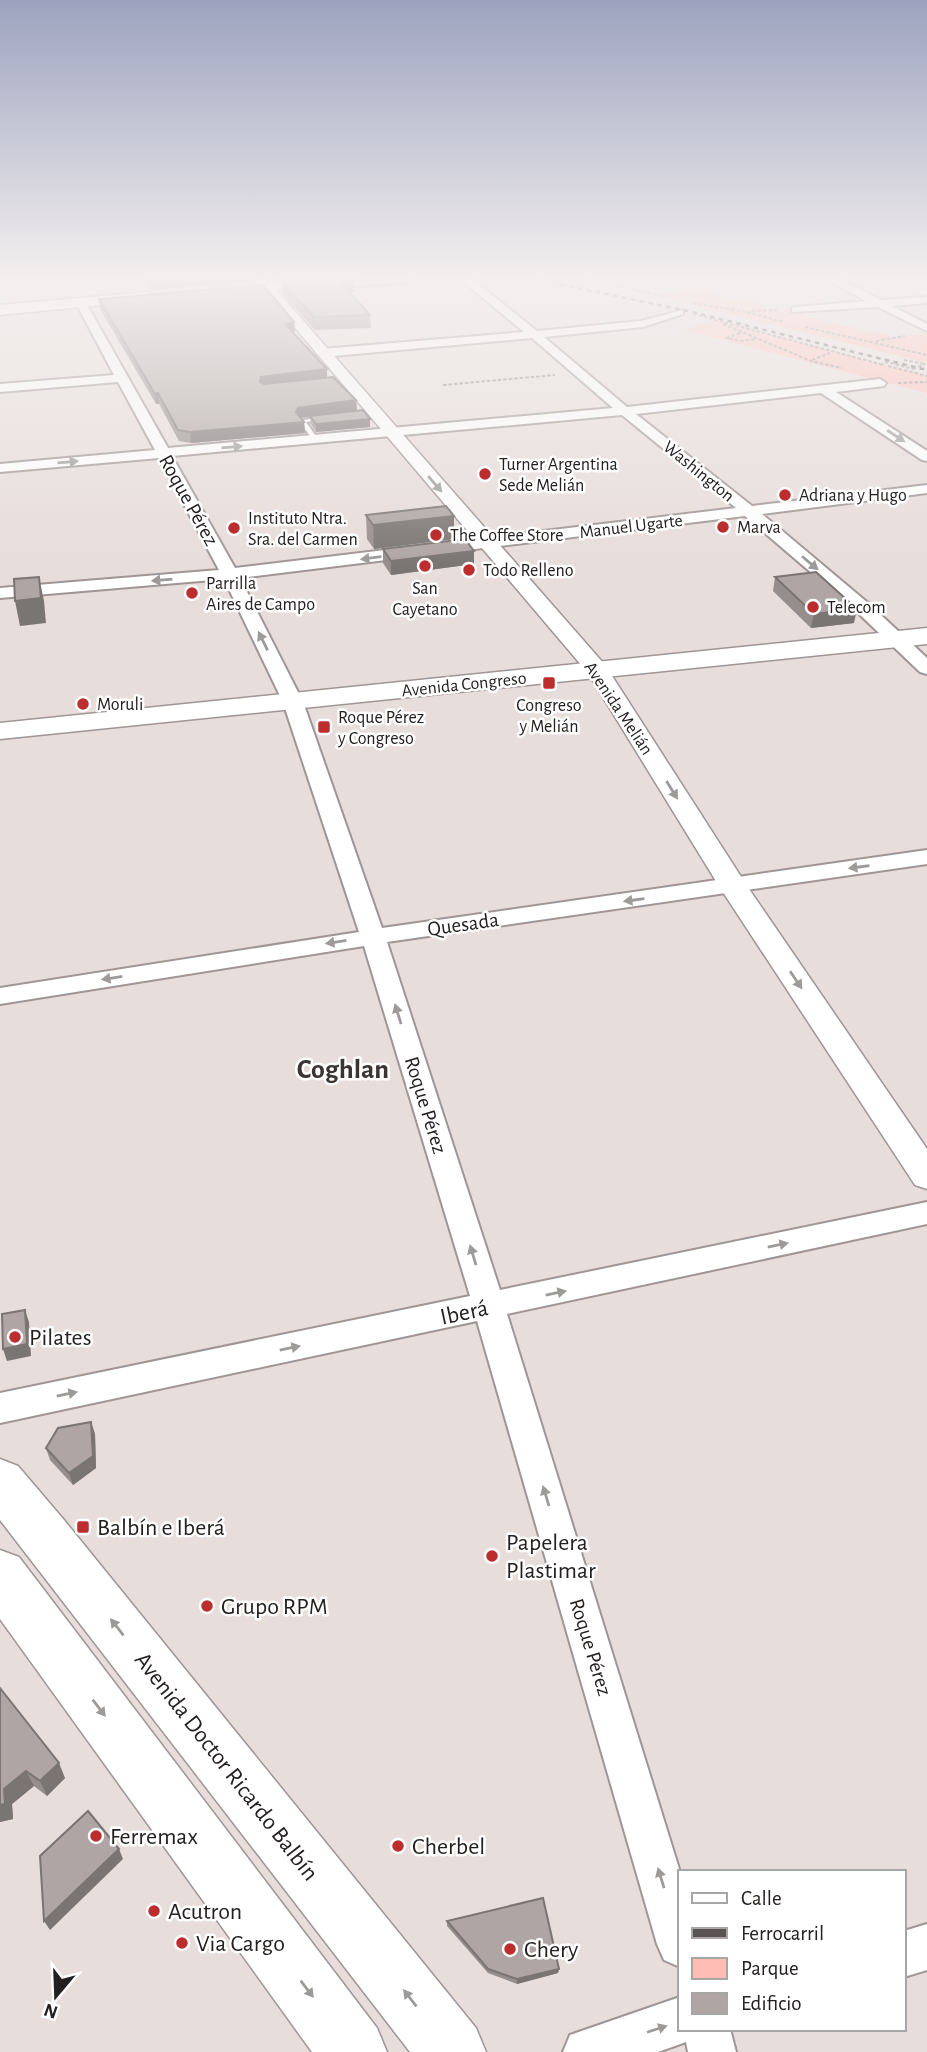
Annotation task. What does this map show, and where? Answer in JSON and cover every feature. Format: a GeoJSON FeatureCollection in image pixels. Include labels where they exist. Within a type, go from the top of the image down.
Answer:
{"type":"FeatureCollection","features":[{"type":"Feature","properties":{"kind":"main road","name":"Avenida Congreso"},"geometry":{"type":"LineString","coordinates":[[0,731],[927,636]]}},
{"type":"Feature","properties":{"kind":"main road","name":"Avenida Doctor Ricardo Balbín"},"geometry":{"type":"LineString","coordinates":[[0,1482],[47,1537],[452,2052]]}},
{"type":"Feature","properties":{"kind":"main road"},"geometry":{"type":"LineString","coordinates":[[0,1574],[354,2052]]}},
{"type":"Feature","properties":{"kind":"street","name":"Roque Pérez"},"geometry":{"type":"LineString","coordinates":[[120,375],[230,574],[293,702],[373,937],[489,1307],[678,1937]]}},
{"type":"Feature","properties":{"kind":"street","name":"Avenida Melián"},"geometry":{"type":"LineString","coordinates":[[338,375],[371,414],[391,432],[597,670],[733,886],[927,1176]]}},
{"type":"Feature","properties":{"kind":"street","name":"Washington"},"geometry":{"type":"LineString","coordinates":[[578,375],[749,511],[898,639],[927,668]]}},
{"type":"Feature","properties":{"kind":"street"},"geometry":{"type":"LineString","coordinates":[[0,388],[122,378]]}},
{"type":"Feature","properties":{"kind":"street"},"geometry":{"type":"LineString","coordinates":[[0,468],[625,411],[880,383]]}},
{"type":"Feature","properties":{"kind":"street"},"geometry":{"type":"LineString","coordinates":[[823,389],[927,457]]}},
{"type":"Feature","properties":{"kind":"street","name":"Manuel Ugarte"},"geometry":{"type":"LineString","coordinates":[[0,593],[230,574],[927,489]]}},
{"type":"Feature","properties":{"kind":"street","name":"Quesada"},"geometry":{"type":"LineString","coordinates":[[0,996],[373,937],[927,857]]}},
{"type":"Feature","properties":{"kind":"street","name":"Iberá"},"geometry":{"type":"LineString","coordinates":[[0,1408],[927,1213]]}},
{"type":"Feature","properties":{"kind":"street"},"geometry":{"type":"LineString","coordinates":[[906,1953],[927,1947]]}},
{"type":"Feature","properties":{"kind":"street"},"geometry":{"type":"LineString","coordinates":[[586,2052],[678,2022]]}},
{"type":"Feature","properties":{"kind":"street"},"geometry":{"type":"LineString","coordinates":[[707,2031],[712,2052]]}},
{"type":"Feature","properties":{"kind":"lane"},"geometry":{"type":"LineString","coordinates":[[315,439],[302,421],[337,417]]}},
{"type":"Feature","properties":{"kind":"path"},"geometry":{"type":"LineString","coordinates":[[443,385],[556,375]]}},
{"type":"Feature","properties":{"kind":"path"},"geometry":{"type":"LineString","coordinates":[[880,383],[927,382]]}},
{"type":"Feature","properties":{"kind":"green space"},"geometry":{"type":"Polygon","coordinates":[[[857,375],[922,375],[927,376],[927,393],[857,375]]]}},
{"type":"Feature","properties":{"kind":"building"},"geometry":{"type":"Polygon","coordinates":[[[144,375],[279,375],[261,377],[260,382],[264,384],[333,377],[356,400],[298,408],[296,412],[304,422],[190,432],[178,430],[158,393],[155,394],[144,375]]]}},
{"type":"Feature","properties":{"kind":"building"},"geometry":{"type":"Polygon","coordinates":[[[363,410],[370,419],[316,424],[310,416],[363,410]]]}},
{"type":"Feature","properties":{"kind":"building"},"geometry":{"type":"Polygon","coordinates":[[[446,506],[454,516],[373,525],[366,515],[446,506]]]}},
{"type":"Feature","properties":{"kind":"building"},"geometry":{"type":"Polygon","coordinates":[[[465,539],[474,551],[391,561],[383,549],[465,539]]]}},
{"type":"Feature","properties":{"kind":"building"},"geometry":{"type":"Polygon","coordinates":[[[816,572],[857,609],[814,614],[775,577],[816,572]]]}},
{"type":"Feature","properties":{"kind":"building"},"geometry":{"type":"Polygon","coordinates":[[[39,577],[41,598],[15,601],[14,579],[39,577]]]}},
{"type":"Feature","properties":{"kind":"building"},"geometry":{"type":"Polygon","coordinates":[[[25,1310],[27,1344],[3,1349],[2,1314],[25,1310]]]}},
{"type":"Feature","properties":{"kind":"building"},"geometry":{"type":"Polygon","coordinates":[[[91,1422],[93,1456],[69,1473],[46,1448],[58,1428],[91,1422]]]}},
{"type":"Feature","properties":{"kind":"building"},"geometry":{"type":"Polygon","coordinates":[[[0,1688],[59,1763],[40,1781],[26,1771],[4,1789],[5,1804],[0,1805],[0,1688]]]}},
{"type":"Feature","properties":{"kind":"building"},"geometry":{"type":"Polygon","coordinates":[[[88,1811],[119,1849],[44,1921],[40,1856],[88,1811]]]}},
{"type":"Feature","properties":{"kind":"building","name":"Chery"},"geometry":{"type":"Polygon","coordinates":[[[543,1898],[559,1969],[517,1979],[488,1969],[447,1921],[543,1898]]]}},
{"type":"Feature","properties":{"kind":"place","name":"Turner Argentina Sede Melián"},"geometry":{"type":"Point","coordinates":[485,474]}},
{"type":"Feature","properties":{"kind":"place","name":"Adriana y Hugo"},"geometry":{"type":"Point","coordinates":[785,495]}},
{"type":"Feature","properties":{"kind":"place","name":"Marva"},"geometry":{"type":"Point","coordinates":[723,527]}},
{"type":"Feature","properties":{"kind":"place","name":"Instituto Ntra. Sra. del Carmen"},"geometry":{"type":"Point","coordinates":[234,528]}},
{"type":"Feature","properties":{"kind":"place","name":"The Coffee Store"},"geometry":{"type":"Point","coordinates":[436,535]}},
{"type":"Feature","properties":{"kind":"place","name":"San Cayetano"},"geometry":{"type":"Point","coordinates":[425,566]}},
{"type":"Feature","properties":{"kind":"place","name":"Todo Relleno"},"geometry":{"type":"Point","coordinates":[469,570]}},
{"type":"Feature","properties":{"kind":"place","name":"Parrilla Aires de Campo"},"geometry":{"type":"Point","coordinates":[192,593]}},
{"type":"Feature","properties":{"kind":"place","name":"Telecom"},"geometry":{"type":"Point","coordinates":[813,607]}},
{"type":"Feature","properties":{"kind":"place","name":"Congreso y Melián"},"geometry":{"type":"Point","coordinates":[549,683]}},
{"type":"Feature","properties":{"kind":"place","name":"Moruli"},"geometry":{"type":"Point","coordinates":[83,704]}},
{"type":"Feature","properties":{"kind":"place","name":"Roque Pérez y Congreso"},"geometry":{"type":"Point","coordinates":[324,727]}},
{"type":"Feature","properties":{"kind":"place","name":"Pilates"},"geometry":{"type":"Point","coordinates":[15,1337]}},
{"type":"Feature","properties":{"kind":"place","name":"Balbín e Iberá"},"geometry":{"type":"Point","coordinates":[83,1527]}},
{"type":"Feature","properties":{"kind":"place","name":"Papelera Plastimar"},"geometry":{"type":"Point","coordinates":[492,1556]}},
{"type":"Feature","properties":{"kind":"place","name":"Grupo RPM"},"geometry":{"type":"Point","coordinates":[207,1606]}},
{"type":"Feature","properties":{"kind":"place","name":"Ferremax"},"geometry":{"type":"Point","coordinates":[96,1836]}},
{"type":"Feature","properties":{"kind":"place","name":"Cherbel"},"geometry":{"type":"Point","coordinates":[398,1846]}},
{"type":"Feature","properties":{"kind":"place","name":"Acutron"},"geometry":{"type":"Point","coordinates":[154,1911]}},
{"type":"Feature","properties":{"kind":"place","name":"Via Cargo"},"geometry":{"type":"Point","coordinates":[182,1943]}},
{"type":"Feature","properties":{"kind":"place","name":"Chery"},"geometry":{"type":"Point","coordinates":[510,1949]}},
{"type":"Feature","properties":{"kind":"district","name":"Coghlan"},"geometry":{"type":"Point","coordinates":[343,1068]}}]}
